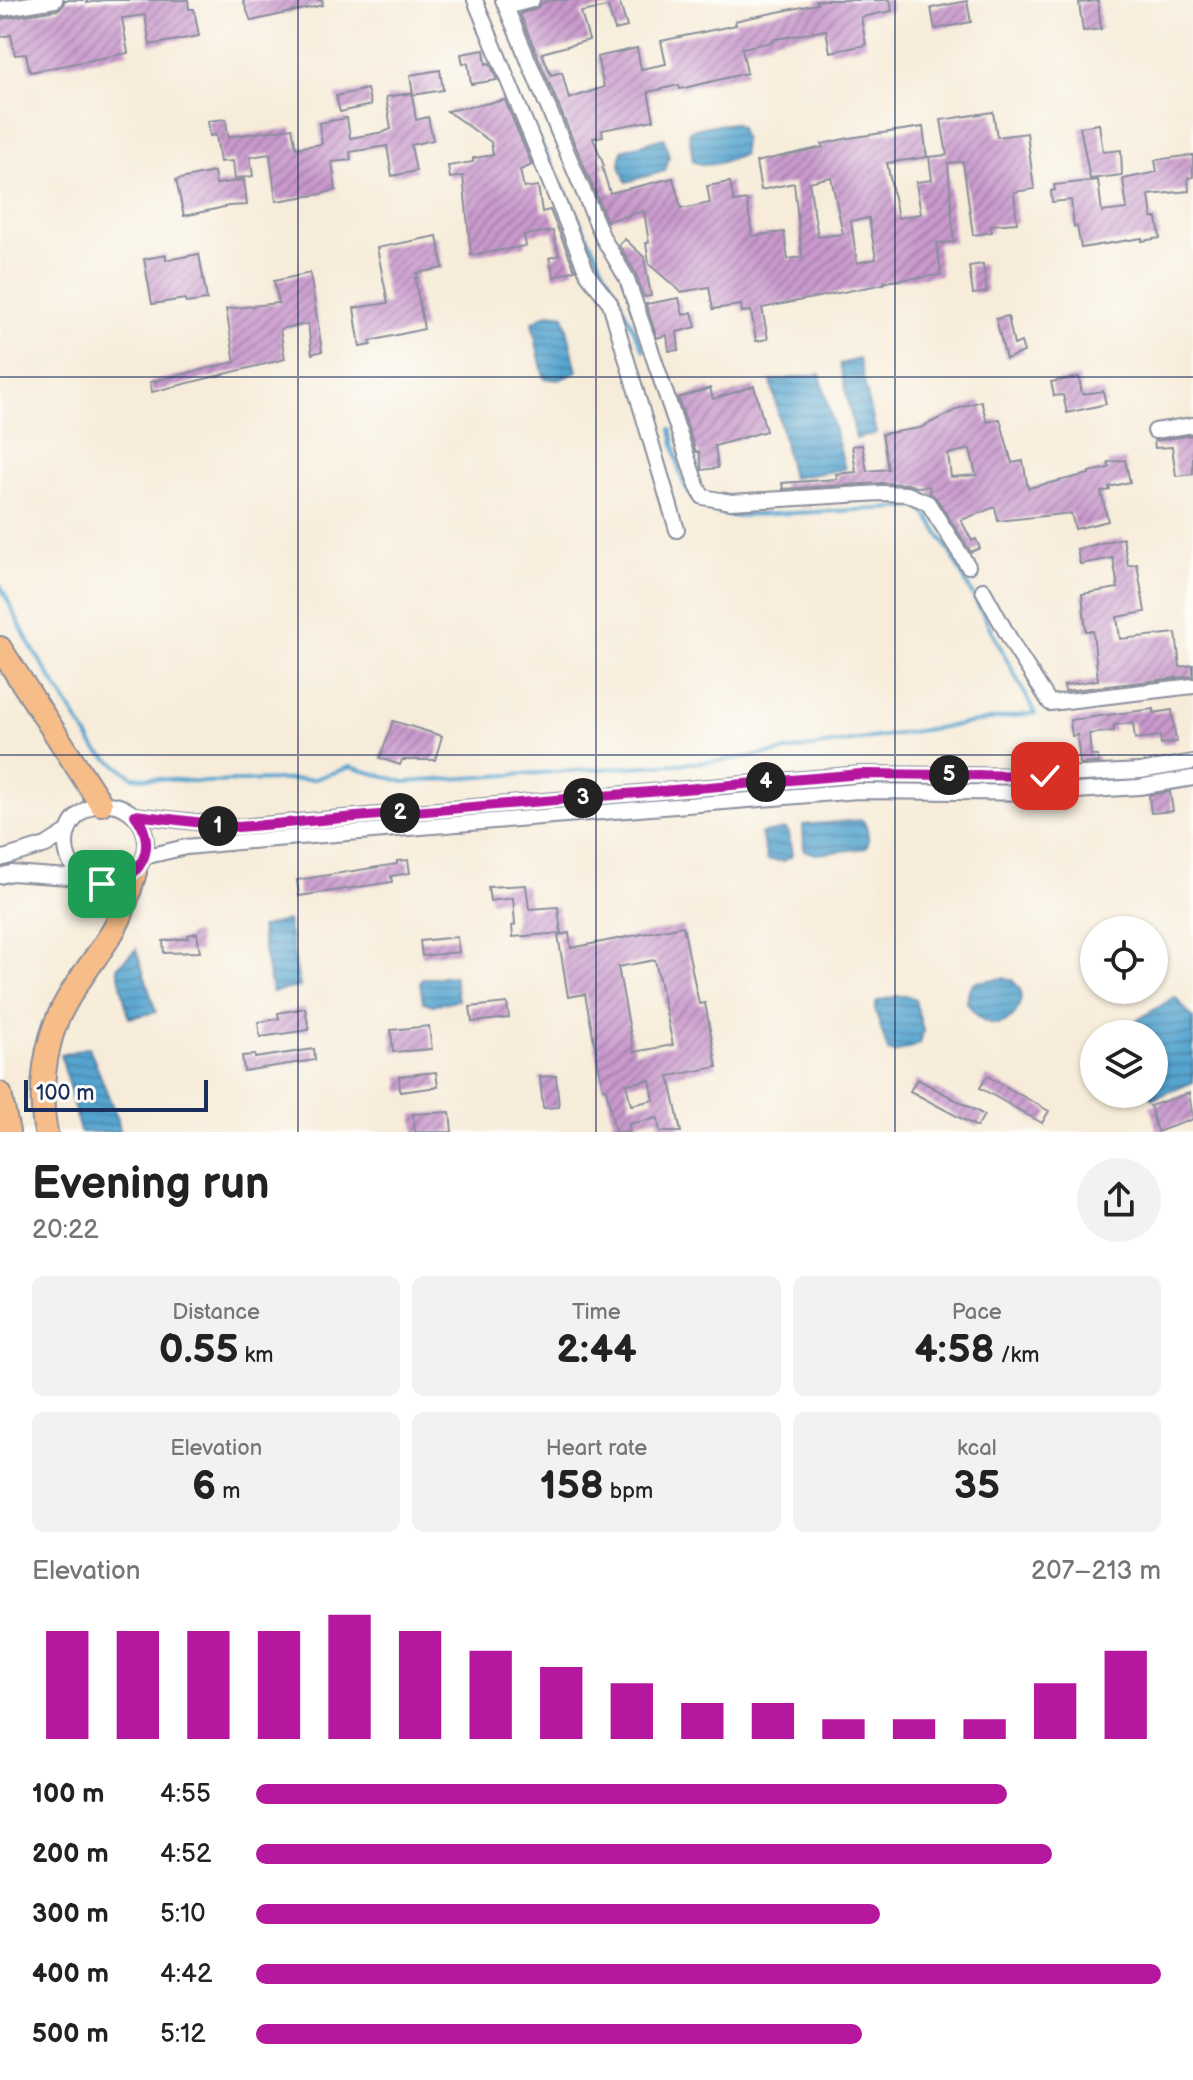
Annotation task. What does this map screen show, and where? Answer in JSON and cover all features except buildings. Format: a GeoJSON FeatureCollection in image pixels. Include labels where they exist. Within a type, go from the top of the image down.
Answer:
{"type":"FeatureCollection","features":[{"type":"Feature","properties":{"kind":"main road"},"geometry":{"type":"LineString","coordinates":[[0,648],[101,804]]}},
{"type":"Feature","properties":{"kind":"main road"},"geometry":{"type":"LineString","coordinates":[[46,1132],[44,1097],[52,1036],[63,1007],[114,930],[140,865]]}},
{"type":"Feature","properties":{"kind":"main road"},"geometry":{"type":"LineString","coordinates":[[0,1094],[8,1132]]}},
{"type":"Feature","properties":{"kind":"street"},"geometry":{"type":"LineString","coordinates":[[0,9],[55,0]]}},
{"type":"Feature","properties":{"kind":"street"},"geometry":{"type":"LineString","coordinates":[[475,0],[588,275],[610,303],[677,530]]}},
{"type":"Feature","properties":{"kind":"street"},"geometry":{"type":"LineString","coordinates":[[532,0],[504,4],[603,238],[627,279],[703,497],[731,502],[907,494],[928,503],[968,566]]}},
{"type":"Feature","properties":{"kind":"street"},"geometry":{"type":"LineString","coordinates":[[546,170],[571,163]]}},
{"type":"Feature","properties":{"kind":"street"},"geometry":{"type":"LineString","coordinates":[[1155,431],[1193,425]]}},
{"type":"Feature","properties":{"kind":"street"},"geometry":{"type":"LineString","coordinates":[[983,590],[1050,703],[1193,686]]}},
{"type":"Feature","properties":{"kind":"street"},"geometry":{"type":"LineString","coordinates":[[0,859],[46,845],[68,831],[77,816],[101,804],[119,806],[135,815],[238,827],[861,774],[1045,776],[1140,771],[1193,762]]}},
{"type":"Feature","properties":{"kind":"street"},"geometry":{"type":"LineString","coordinates":[[0,876],[11,873],[85,878],[111,884],[120,882],[140,865],[186,847],[858,791],[1045,793],[1139,787],[1193,778]]}},
{"type":"Feature","properties":{"kind":"street"},"geometry":{"type":"LineString","coordinates":[[135,815],[144,830],[147,848],[140,865]]}},
{"type":"Feature","properties":{"kind":"street"},"geometry":{"type":"LineString","coordinates":[[68,831],[68,858],[85,878]]}},
{"type":"Feature","properties":{"kind":"water"},"geometry":{"type":"Polygon","coordinates":[[[734,123],[740,127],[744,141],[742,155],[705,165],[693,161],[689,131],[734,123]]]}},
{"type":"Feature","properties":{"kind":"water"},"geometry":{"type":"Polygon","coordinates":[[[664,138],[669,157],[665,171],[626,182],[620,165],[622,150],[664,138]]]}},
{"type":"Feature","properties":{"kind":"water"},"geometry":{"type":"Polygon","coordinates":[[[548,313],[564,315],[577,372],[559,380],[544,378],[532,323],[548,313]]]}},
{"type":"Feature","properties":{"kind":"water"},"geometry":{"type":"Polygon","coordinates":[[[859,359],[876,433],[856,439],[840,364],[859,359]]]}},
{"type":"Feature","properties":{"kind":"water"},"geometry":{"type":"Polygon","coordinates":[[[820,374],[845,469],[792,478],[771,381],[820,374]]]}},
{"type":"Feature","properties":{"kind":"water"},"geometry":{"type":"Polygon","coordinates":[[[862,820],[868,834],[866,848],[816,854],[804,850],[803,825],[862,820]]]}},
{"type":"Feature","properties":{"kind":"water"},"geometry":{"type":"Polygon","coordinates":[[[786,829],[792,856],[784,861],[767,860],[761,833],[786,829]]]}},
{"type":"Feature","properties":{"kind":"water"},"geometry":{"type":"Polygon","coordinates":[[[287,920],[300,987],[272,992],[260,928],[287,920]]]}},
{"type":"Feature","properties":{"kind":"water"},"geometry":{"type":"Polygon","coordinates":[[[136,949],[156,1012],[129,1018],[117,967],[136,949]]]}},
{"type":"Feature","properties":{"kind":"water"},"geometry":{"type":"Polygon","coordinates":[[[454,976],[458,1000],[433,1005],[423,1002],[422,979],[454,976]]]}},
{"type":"Feature","properties":{"kind":"water"},"geometry":{"type":"Polygon","coordinates":[[[1004,978],[1012,980],[1020,989],[1020,1004],[1007,1021],[993,1024],[974,1013],[967,1002],[969,989],[975,982],[1004,978]]]}},
{"type":"Feature","properties":{"kind":"water"},"geometry":{"type":"Polygon","coordinates":[[[909,996],[915,1000],[923,1031],[920,1044],[895,1053],[888,1051],[875,1009],[877,1001],[909,996]]]}},
{"type":"Feature","properties":{"kind":"water"},"geometry":{"type":"Polygon","coordinates":[[[1175,997],[1193,1018],[1193,1082],[1168,1093],[1168,1020],[1137,1020],[1175,997]]]}},
{"type":"Feature","properties":{"kind":"water"},"geometry":{"type":"Polygon","coordinates":[[[89,1047],[120,1132],[80,1132],[61,1055],[89,1047]]]}},
{"type":"Feature","properties":{"kind":"waterway"},"geometry":{"type":"LineString","coordinates":[[541,143],[644,350]]}},
{"type":"Feature","properties":{"kind":"waterway"},"geometry":{"type":"LineString","coordinates":[[0,585],[29,643],[96,750],[133,777],[205,782],[315,779],[350,767],[405,782],[720,761],[1035,713],[951,554],[919,507],[731,516],[714,512],[692,497],[685,486],[671,429]]}},
{"type":"Feature","properties":{"kind":"route"},"geometry":{"type":"LineString","coordinates":[[102,884],[120,882],[141,865],[147,848],[146,839],[135,815],[238,827],[861,774],[1045,776]]}}]}
